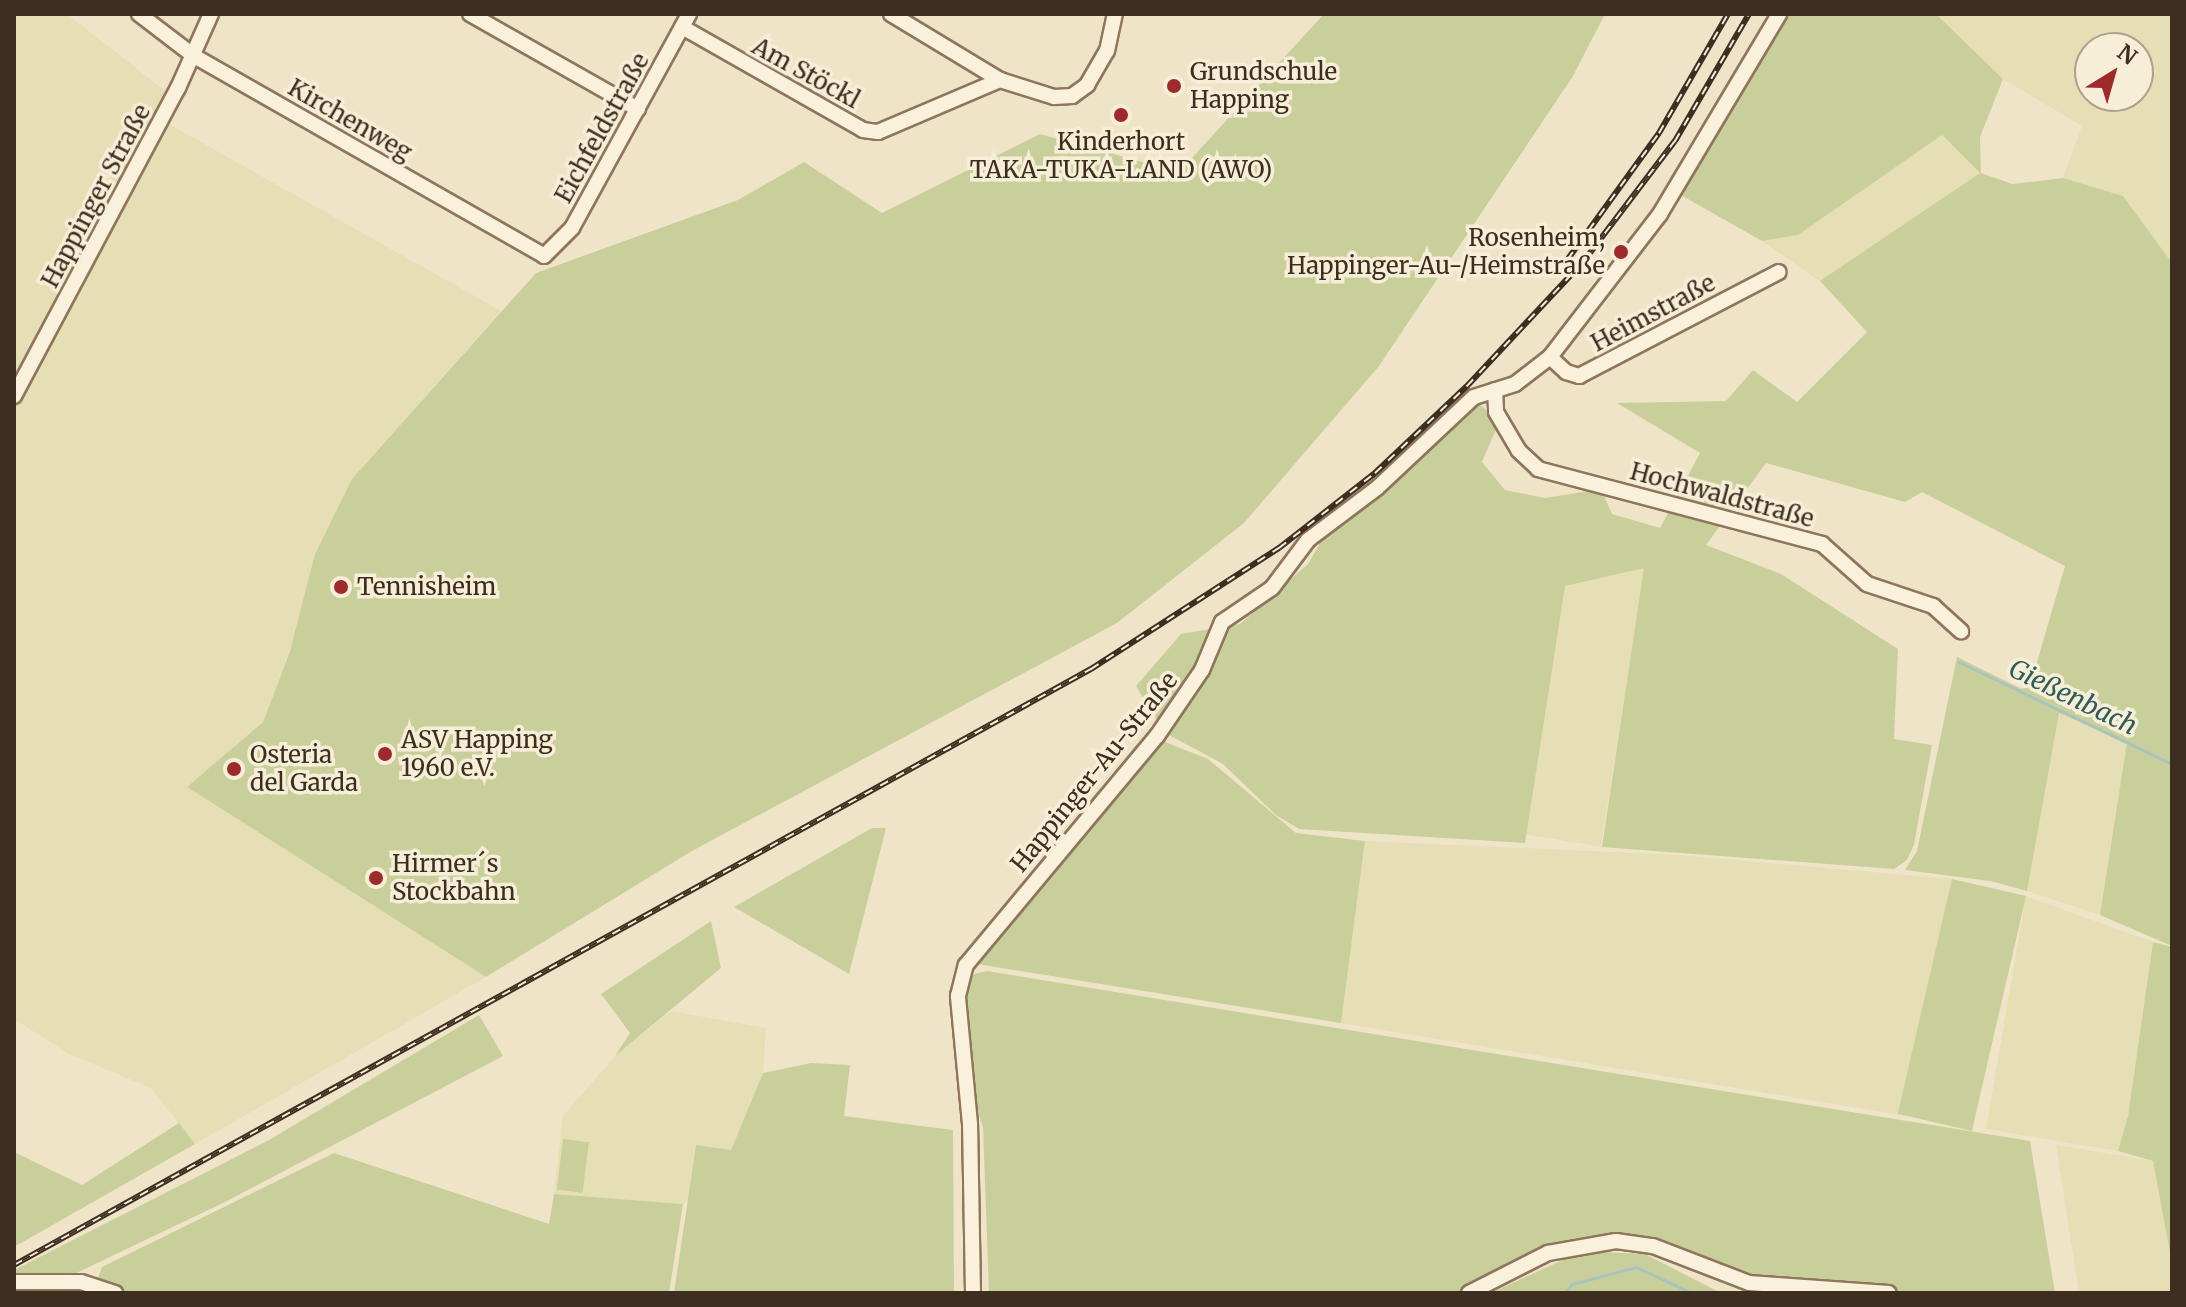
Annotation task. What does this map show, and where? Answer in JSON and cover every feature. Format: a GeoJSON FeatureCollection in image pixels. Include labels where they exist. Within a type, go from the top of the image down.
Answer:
{"type":"FeatureCollection","features":[{"type":"Feature","properties":{"kind":"street","name":"Kirchenweg"},"geometry":{"type":"LineString","coordinates":[[139,14],[194,56],[544,256]]}},
{"type":"Feature","properties":{"kind":"street","name":"Happinger Straße"},"geometry":{"type":"LineString","coordinates":[[14,396],[194,56],[211,14]]}},
{"type":"Feature","properties":{"kind":"street"},"geometry":{"type":"LineString","coordinates":[[470,14],[638,109]]}},
{"type":"Feature","properties":{"kind":"street"},"geometry":{"type":"LineString","coordinates":[[891,14],[1000,80],[1054,97],[1072,96],[1098,69],[1115,14]]}},
{"type":"Feature","properties":{"kind":"street","name":"Happinger-Au-Straße"},"geometry":{"type":"LineString","coordinates":[[973,1293],[970,1124],[958,1008],[966,965],[1157,736],[1202,670],[1222,622],[1272,588],[1308,540],[1377,488],[1474,397],[1515,384],[1550,357],[1660,214],[1779,14]]}},
{"type":"Feature","properties":{"kind":"street","name":"Eichfeldstraße"},"geometry":{"type":"LineString","coordinates":[[544,256],[572,228],[686,21]]}},
{"type":"Feature","properties":{"kind":"street","name":"Am Stöckl"},"geometry":{"type":"LineString","coordinates":[[686,21],[863,130],[878,132],[1000,80]]}},
{"type":"Feature","properties":{"kind":"street","name":"Heimstraße"},"geometry":{"type":"LineString","coordinates":[[1550,357],[1566,372],[1579,376],[1779,272]]}},
{"type":"Feature","properties":{"kind":"street","name":"Hochwaldstraße"},"geometry":{"type":"LineString","coordinates":[[1495,390],[1496,412],[1519,451],[1538,469],[1822,544],[1867,584],[1933,606],[1961,631]]}},
{"type":"Feature","properties":{"kind":"street"},"geometry":{"type":"LineString","coordinates":[[1469,1293],[1548,1253],[1616,1241],[1653,1246],[1749,1283],[1889,1293]]}},
{"type":"Feature","properties":{"kind":"street"},"geometry":{"type":"LineString","coordinates":[[14,1282],[81,1282],[115,1293]]}},
{"type":"Feature","properties":{"kind":"shaded area"},"geometry":{"type":"Polygon","coordinates":[[[14,14],[67,14],[168,93],[167,123],[501,311],[352,479],[263,722],[187,787],[486,977],[195,1144],[151,1088],[69,1054],[14,1019],[14,14]]]}},
{"type":"Feature","properties":{"kind":"shaded area"},"geometry":{"type":"Polygon","coordinates":[[[1936,14],[2172,14],[2172,263],[2123,196],[2063,178],[2082,126],[2003,79],[1936,14]]]}},
{"type":"Feature","properties":{"kind":"shaded area"},"geometry":{"type":"Polygon","coordinates":[[[1941,135],[1981,173],[1820,281],[1762,241],[1798,235],[1941,135]]]}},
{"type":"Feature","properties":{"kind":"shaded area"},"geometry":{"type":"Polygon","coordinates":[[[1564,555],[1645,568],[1601,847],[1520,834],[1564,555]]]}},
{"type":"Feature","properties":{"kind":"shaded area"},"geometry":{"type":"Polygon","coordinates":[[[2058,713],[2127,741],[2100,915],[2027,891],[2058,713]]]}},
{"type":"Feature","properties":{"kind":"shaded area"},"geometry":{"type":"Polygon","coordinates":[[[1365,841],[1678,855],[1952,879],[1907,1116],[1341,1023],[1365,841]]]}},
{"type":"Feature","properties":{"kind":"shaded area"},"geometry":{"type":"Polygon","coordinates":[[[2026,896],[2153,942],[2128,1116],[2118,1151],[1986,1129],[2026,896]]]}},
{"type":"Feature","properties":{"kind":"shaded area"},"geometry":{"type":"Polygon","coordinates":[[[671,1011],[766,1028],[763,1073],[731,1150],[696,1145],[688,1200],[683,1204],[554,1194],[563,1116],[615,1056],[671,1011]]]}},
{"type":"Feature","properties":{"kind":"shaded area"},"geometry":{"type":"Polygon","coordinates":[[[2056,1145],[2153,1161],[2172,1264],[2172,1293],[2079,1293],[2056,1145]]]}},
{"type":"Feature","properties":{"kind":"green space"},"geometry":{"type":"Polygon","coordinates":[[[1324,14],[1605,14],[1573,76],[1379,366],[1244,523],[1117,623],[692,851],[486,977],[187,787],[263,722],[290,651],[315,554],[352,479],[536,273],[738,200],[804,162],[882,213],[1040,134],[1179,172],[1324,14]]]}},
{"type":"Feature","properties":{"kind":"green space"},"geometry":{"type":"Polygon","coordinates":[[[1788,14],[1936,14],[2003,79],[1980,137],[1981,173],[2012,184],[2063,178],[2123,196],[2172,263],[2172,946],[2100,915],[2127,742],[2059,713],[2027,891],[1990,881],[1905,870],[1917,851],[1957,657],[2022,689],[2030,686],[2065,566],[1922,492],[1905,502],[1766,463],[1706,545],[1781,574],[1898,649],[1894,739],[1932,745],[1914,845],[1907,860],[1894,869],[1602,847],[1644,568],[1565,586],[1525,843],[1299,829],[1276,815],[1223,764],[1165,733],[1136,686],[1181,634],[1240,624],[1308,564],[1323,538],[1474,401],[1490,412],[1497,427],[1482,462],[1505,490],[1545,498],[1601,489],[1612,514],[1660,528],[1700,453],[1617,403],[1726,401],[1753,370],[1797,402],[1867,332],[1820,281],[1980,173],[1942,135],[1798,235],[1762,241],[1679,194],[1788,14]]]}},
{"type":"Feature","properties":{"kind":"green space"},"geometry":{"type":"Polygon","coordinates":[[[1160,740],[1208,759],[1296,833],[1365,841],[1341,1023],[977,964],[1160,740]]]}},
{"type":"Feature","properties":{"kind":"green space"},"geometry":{"type":"Polygon","coordinates":[[[872,828],[886,828],[849,974],[734,907],[872,828]]]}},
{"type":"Feature","properties":{"kind":"green space"},"geometry":{"type":"Polygon","coordinates":[[[1952,879],[2026,896],[1972,1131],[1898,1114],[1952,879]]]}},
{"type":"Feature","properties":{"kind":"green space"},"geometry":{"type":"Polygon","coordinates":[[[711,921],[721,968],[615,1056],[630,1033],[601,994],[711,921]]]}},
{"type":"Feature","properties":{"kind":"green space"},"geometry":{"type":"Polygon","coordinates":[[[2153,942],[2172,947],[2172,1264],[2153,1161],[2118,1151],[2128,1116],[2153,942]]]}},
{"type":"Feature","properties":{"kind":"green space"},"geometry":{"type":"Polygon","coordinates":[[[987,971],[2030,1141],[2055,1293],[1908,1293],[1877,1286],[1749,1279],[1654,1242],[1522,1259],[1465,1293],[989,1293],[983,1127],[971,1092],[963,1005],[969,975],[987,971]]]}},
{"type":"Feature","properties":{"kind":"green space"},"geometry":{"type":"Polygon","coordinates":[[[479,1015],[503,1056],[223,1203],[68,1277],[14,1277],[14,1270],[269,1140],[479,1015]]]}},
{"type":"Feature","properties":{"kind":"green space"},"geometry":{"type":"Polygon","coordinates":[[[811,1063],[850,1065],[844,1116],[953,1130],[954,1293],[674,1293],[696,1145],[731,1150],[763,1073],[811,1063]]]}},
{"type":"Feature","properties":{"kind":"green space"},"geometry":{"type":"Polygon","coordinates":[[[179,1123],[195,1144],[14,1247],[14,1152],[82,1185],[179,1123]]]}},
{"type":"Feature","properties":{"kind":"green space"},"geometry":{"type":"Polygon","coordinates":[[[563,1139],[589,1142],[583,1193],[557,1190],[563,1139]]]}},
{"type":"Feature","properties":{"kind":"green space"},"geometry":{"type":"Polygon","coordinates":[[[334,1153],[549,1224],[554,1194],[683,1204],[669,1293],[124,1293],[98,1278],[102,1267],[334,1153]]]}},
{"type":"Feature","properties":{"kind":"green space"},"geometry":{"type":"Polygon","coordinates":[[[1582,1251],[1645,1254],[1721,1293],[1491,1293],[1582,1251]]]}},
{"type":"Feature","properties":{"kind":"waterway","name":"Gießenbach"},"geometry":{"type":"LineString","coordinates":[[1959,662],[2172,764]]}},
{"type":"Feature","properties":{"kind":"waterway"},"geometry":{"type":"LineString","coordinates":[[1564,1293],[1572,1284],[1636,1267],[1692,1293]]}},
{"type":"Feature","properties":{"kind":"railway"},"geometry":{"type":"LineString","coordinates":[[1557,274],[1659,133],[1728,14]]}},
{"type":"Feature","properties":{"kind":"railway"},"geometry":{"type":"LineString","coordinates":[[14,1265],[1091,669],[1279,548],[1375,473],[1467,386],[1583,262],[1675,141],[1749,14]]}},
{"type":"Feature","properties":{"kind":"place","name":"Grundschule Happing"},"geometry":{"type":"Point","coordinates":[1174,86]}},
{"type":"Feature","properties":{"kind":"place","name":"Kinderhort TAKA-TUKA-LAND (AWO)"},"geometry":{"type":"Point","coordinates":[1121,115]}},
{"type":"Feature","properties":{"kind":"place","name":"Rosenheim, Happinger-Au-/Heimstraße"},"geometry":{"type":"Point","coordinates":[1621,252]}},
{"type":"Feature","properties":{"kind":"place","name":"Tennisheim"},"geometry":{"type":"Point","coordinates":[341,587]}},
{"type":"Feature","properties":{"kind":"place","name":"ASV Happing 1960 e.V."},"geometry":{"type":"Point","coordinates":[385,754]}},
{"type":"Feature","properties":{"kind":"place","name":"Osteria del Garda"},"geometry":{"type":"Point","coordinates":[234,769]}},
{"type":"Feature","properties":{"kind":"place","name":"Hirmer´s Stockbahn"},"geometry":{"type":"Point","coordinates":[376,878]}}]}
